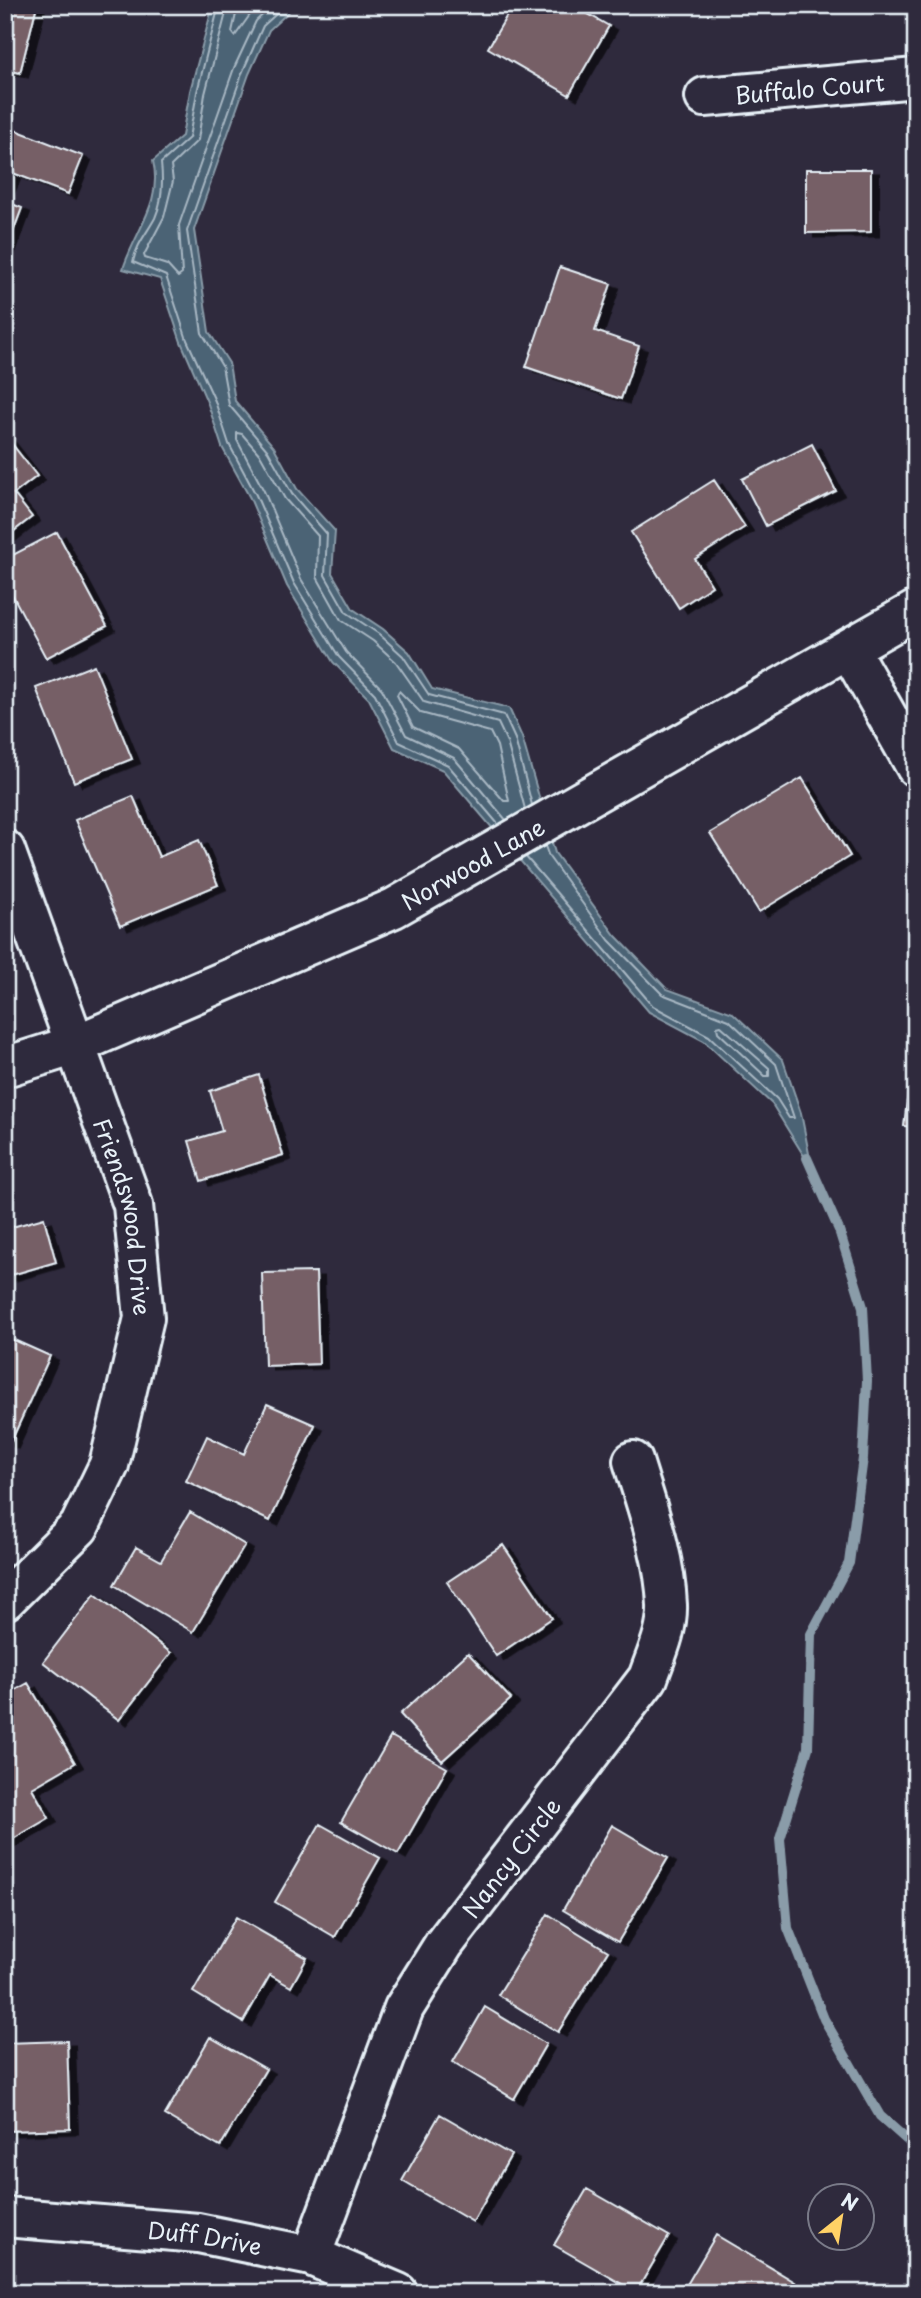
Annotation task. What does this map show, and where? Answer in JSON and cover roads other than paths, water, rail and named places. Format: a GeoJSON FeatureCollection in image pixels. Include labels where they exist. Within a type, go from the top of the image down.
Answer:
{"type":"FeatureCollection","features":[{"type":"Feature","properties":{"kind":"street","name":"Buffalo Court"},"geometry":{"type":"LineString","coordinates":[[705,97],[916,79]]}},
{"type":"Feature","properties":{"kind":"street","name":"Norwood Lane"},"geometry":{"type":"LineString","coordinates":[[5,1067],[75,1045],[394,908],[916,610]]}},
{"type":"Feature","properties":{"kind":"street"},"geometry":{"type":"LineString","coordinates":[[849,649],[916,767]]}},
{"type":"Feature","properties":{"kind":"street","name":"Friendswood Drive"},"geometry":{"type":"LineString","coordinates":[[5,850],[133,1205],[144,1318],[109,1465],[79,1527],[5,1600]]}},
{"type":"Feature","properties":{"kind":"street","name":"Nancy Circle"},"geometry":{"type":"LineString","coordinates":[[311,2256],[404,2008],[444,1944],[648,1678],[662,1640],[667,1606],[657,1543],[633,1461]]}},
{"type":"Feature","properties":{"kind":"street","name":"Duff Drive"},"geometry":{"type":"LineString","coordinates":[[5,2217],[198,2233],[311,2256],[398,2293]]}},
{"type":"Feature","properties":{"kind":"water"},"geometry":{"type":"Polygon","coordinates":[[[213,5],[296,5],[269,30],[249,74],[194,230],[209,332],[229,363],[235,401],[274,447],[297,489],[335,531],[332,573],[353,609],[383,629],[409,652],[432,689],[509,708],[522,737],[555,853],[615,935],[667,989],[733,1013],[783,1060],[801,1113],[812,1169],[772,1104],[704,1041],[649,1012],[443,770],[394,748],[369,699],[333,662],[287,586],[250,498],[222,447],[208,404],[181,342],[160,279],[123,269],[151,203],[155,176],[153,161],[182,136],[190,91],[213,5]]]}},
{"type":"Feature","properties":{"kind":"waterway"},"geometry":{"type":"LineString","coordinates":[[807,1158],[839,1230],[863,1307],[867,1381],[863,1458],[849,1563],[811,1634],[808,1748],[780,1839],[788,1928],[824,2019],[880,2116],[916,2148]]}}]}
